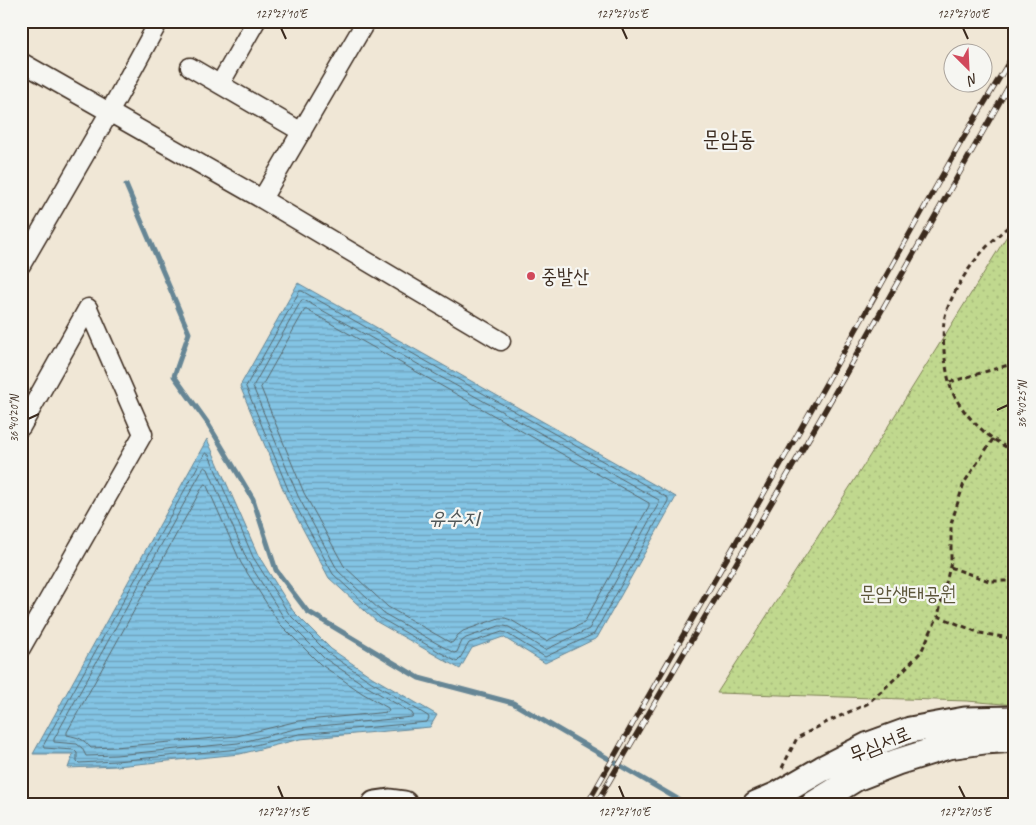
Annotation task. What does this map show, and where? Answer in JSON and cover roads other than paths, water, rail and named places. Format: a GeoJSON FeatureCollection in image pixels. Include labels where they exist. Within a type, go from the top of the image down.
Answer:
{"type":"FeatureCollection","features":[{"type":"Feature","properties":{"kind":"street"},"geometry":{"type":"LineString","coordinates":[[21,265],[109,113],[159,21]]}},
{"type":"Feature","properties":{"kind":"street"},"geometry":{"type":"LineString","coordinates":[[220,84],[256,21]]}},
{"type":"Feature","properties":{"kind":"street"},"geometry":{"type":"LineString","coordinates":[[262,199],[366,21]]}},
{"type":"Feature","properties":{"kind":"street"},"geometry":{"type":"LineString","coordinates":[[21,62],[262,199],[501,341]]}},
{"type":"Feature","properties":{"kind":"street"},"geometry":{"type":"LineString","coordinates":[[190,67],[302,132]]}},
{"type":"Feature","properties":{"kind":"street"},"geometry":{"type":"LineString","coordinates":[[21,427],[88,308],[143,434],[21,648]]}},
{"type":"Feature","properties":{"kind":"street","name":"무심서로"},"geometry":{"type":"LineString","coordinates":[[756,804],[777,795],[868,745],[910,730],[964,720],[1015,720]]}},
{"type":"Feature","properties":{"kind":"street","name":"무심서로"},"geometry":{"type":"LineString","coordinates":[[814,804],[856,778],[897,762],[948,746],[1015,739]]}},
{"type":"Feature","properties":{"kind":"street"},"geometry":{"type":"LineString","coordinates":[[375,804],[389,802],[404,804]]}},
{"type":"Feature","properties":{"kind":"water","name":"유수지"},"geometry":{"type":"Polygon","coordinates":[[[298,283],[676,497],[597,638],[545,663],[503,637],[472,648],[460,669],[377,622],[329,578],[288,501],[240,386],[298,283]]]}},
{"type":"Feature","properties":{"kind":"water"},"geometry":{"type":"Polygon","coordinates":[[[207,439],[258,555],[293,611],[331,649],[372,677],[437,715],[430,727],[300,739],[240,754],[117,766],[68,768],[73,754],[33,754],[207,439]]]}},
{"type":"Feature","properties":{"kind":"waterway"},"geometry":{"type":"LineString","coordinates":[[126,185],[189,333],[174,376],[207,422],[253,499],[276,570],[307,611],[419,678],[513,703],[681,801]]}},
{"type":"Feature","properties":{"kind":"railway"},"geometry":{"type":"LineString","coordinates":[[587,804],[961,142],[1015,52]]}},
{"type":"Feature","properties":{"kind":"railway"},"geometry":{"type":"LineString","coordinates":[[596,804],[819,421],[1015,75]]}},
{"type":"Feature","properties":{"kind":"place","name":"중발산"},"geometry":{"type":"Point","coordinates":[531,276]}},
{"type":"Feature","properties":{"kind":"district","name":"문암동"},"geometry":{"type":"Point","coordinates":[729,139]}},
{"type":"Feature","properties":{"kind":"park label","name":"문암생태공원"},"geometry":{"type":"Point","coordinates":[908,593]}}]}
